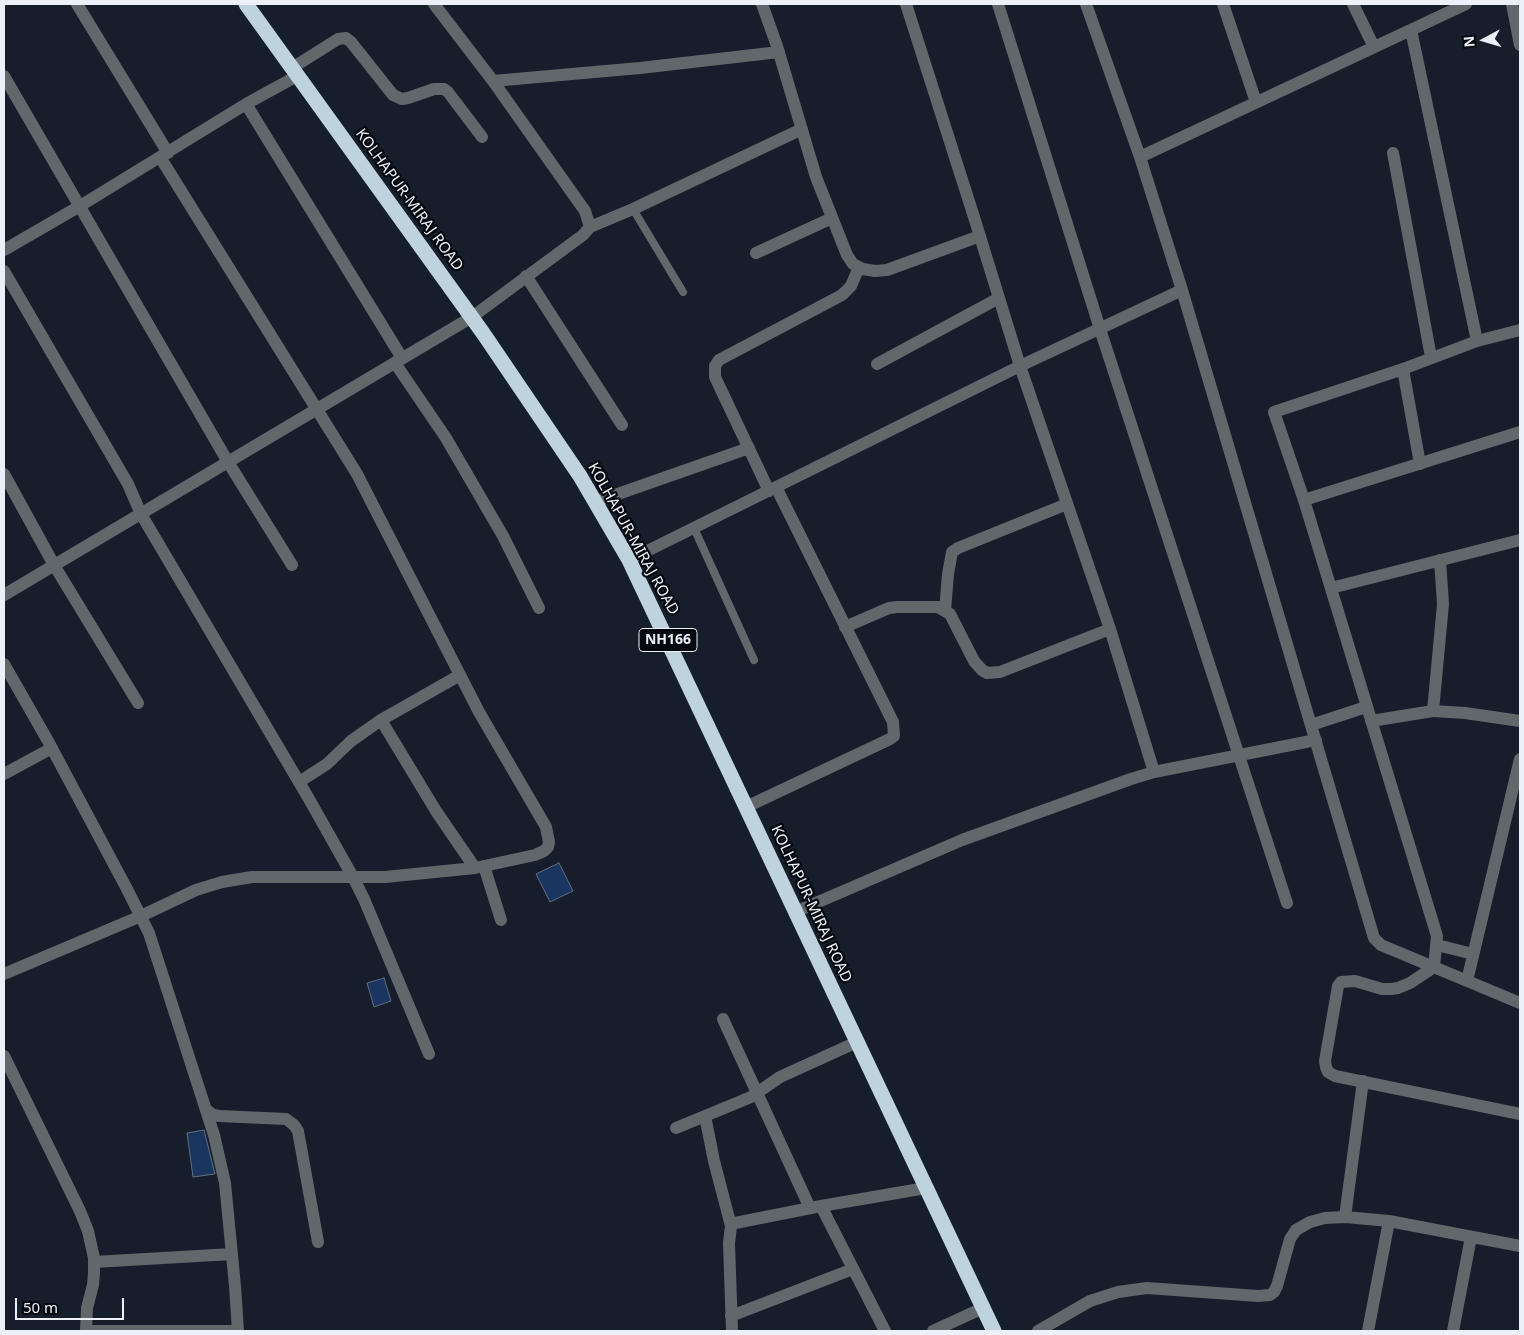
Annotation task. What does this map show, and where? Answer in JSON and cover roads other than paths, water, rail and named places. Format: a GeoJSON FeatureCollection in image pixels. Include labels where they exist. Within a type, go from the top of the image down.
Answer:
{"type":"FeatureCollection","features":[{"type":"Feature","properties":{"kind":"highway","name":"KOLHAPUR-MIRAJ ROAD"},"geometry":{"type":"LineString","coordinates":[[246,4],[472,317],[580,476],[629,560],[994,1331]]}},
{"type":"Feature","properties":{"kind":"street"},"geometry":{"type":"LineString","coordinates":[[4,974],[142,916],[196,890],[222,882],[252,877],[385,877],[479,867],[544,851],[548,847],[546,827],[479,712],[357,474],[316,410],[164,155],[77,4]]}},
{"type":"Feature","properties":{"kind":"street"},"geometry":{"type":"LineString","coordinates":[[434,4],[493,81],[585,211],[590,227]]}},
{"type":"Feature","properties":{"kind":"street"},"geometry":{"type":"LineString","coordinates":[[762,4],[816,177],[847,255],[853,264],[875,271],[886,270],[980,236]]}},
{"type":"Feature","properties":{"kind":"street"},"geometry":{"type":"LineString","coordinates":[[906,4],[1020,366],[1110,629],[1154,772]]}},
{"type":"Feature","properties":{"kind":"street"},"geometry":{"type":"LineString","coordinates":[[998,4],[1100,328],[1287,903]]}},
{"type":"Feature","properties":{"kind":"street"},"geometry":{"type":"LineString","coordinates":[[1086,4],[1140,157],[1182,290],[1374,938],[1381,945],[1520,1003]]}},
{"type":"Feature","properties":{"kind":"street"},"geometry":{"type":"LineString","coordinates":[[1223,4],[1256,102]]}},
{"type":"Feature","properties":{"kind":"street"},"geometry":{"type":"LineString","coordinates":[[1354,4],[1374,47]]}},
{"type":"Feature","properties":{"kind":"street"},"geometry":{"type":"LineString","coordinates":[[1140,157],[1466,4]]}},
{"type":"Feature","properties":{"kind":"street"},"geometry":{"type":"LineString","coordinates":[[1512,4],[1520,45]]}},
{"type":"Feature","properties":{"kind":"street"},"geometry":{"type":"LineString","coordinates":[[1411,30],[1476,341]]}},
{"type":"Feature","properties":{"kind":"street"},"geometry":{"type":"LineString","coordinates":[[4,250],[80,206],[246,104],[294,72],[338,39],[346,38],[351,42],[393,95],[402,99],[434,89],[444,89],[482,137]]}},
{"type":"Feature","properties":{"kind":"street"},"geometry":{"type":"LineString","coordinates":[[493,81],[640,68],[778,52]]}},
{"type":"Feature","properties":{"kind":"street"},"geometry":{"type":"LineString","coordinates":[[4,76],[228,462],[292,565]]}},
{"type":"Feature","properties":{"kind":"street"},"geometry":{"type":"LineString","coordinates":[[246,104],[503,536],[539,608]]}},
{"type":"Feature","properties":{"kind":"street"},"geometry":{"type":"LineString","coordinates":[[4,595],[472,317],[583,235],[590,227],[802,129]]}},
{"type":"Feature","properties":{"kind":"street"},"geometry":{"type":"LineString","coordinates":[[1393,153],[1431,358]]}},
{"type":"Feature","properties":{"kind":"street"},"geometry":{"type":"LineString","coordinates":[[756,252],[832,218]]}},
{"type":"Feature","properties":{"kind":"street"},"geometry":{"type":"LineString","coordinates":[[746,807],[894,736],[892,722],[845,627],[749,448],[715,377],[715,366],[719,360],[842,295],[851,286],[859,267]]}},
{"type":"Feature","properties":{"kind":"street"},"geometry":{"type":"LineString","coordinates":[[4,271],[128,484],[141,514],[353,877],[429,1054]]}},
{"type":"Feature","properties":{"kind":"street"},"geometry":{"type":"LineString","coordinates":[[526,276],[622,425]]}},
{"type":"Feature","properties":{"kind":"street"},"geometry":{"type":"LineString","coordinates":[[629,560],[1020,366],[1182,290]]}},
{"type":"Feature","properties":{"kind":"street"},"geometry":{"type":"LineString","coordinates":[[877,364],[999,298]]}},
{"type":"Feature","properties":{"kind":"street"},"geometry":{"type":"LineString","coordinates":[[1520,330],[1476,341],[1403,369],[1274,412],[1304,500],[1370,721],[1434,923],[1437,945],[1434,967],[1410,983],[1398,988],[1382,989],[1355,981],[1341,982],[1338,986],[1325,1061],[1326,1068],[1328,1072],[1335,1076],[1520,1114]]}},
{"type":"Feature","properties":{"kind":"street"},"geometry":{"type":"LineString","coordinates":[[1403,369],[1420,464]]}},
{"type":"Feature","properties":{"kind":"street"},"geometry":{"type":"LineString","coordinates":[[1304,500],[1520,432]]}},
{"type":"Feature","properties":{"kind":"street"},"geometry":{"type":"LineString","coordinates":[[595,502],[749,448]]}},
{"type":"Feature","properties":{"kind":"street"},"geometry":{"type":"LineString","coordinates":[[4,474],[54,565],[138,703]]}},
{"type":"Feature","properties":{"kind":"street"},"geometry":{"type":"LineString","coordinates":[[945,611],[952,552],[1068,504]]}},
{"type":"Feature","properties":{"kind":"street"},"geometry":{"type":"LineString","coordinates":[[1331,588],[1520,540]]}},
{"type":"Feature","properties":{"kind":"street"},"geometry":{"type":"LineString","coordinates":[[1433,711],[1443,604],[1440,560]]}},
{"type":"Feature","properties":{"kind":"street"},"geometry":{"type":"LineString","coordinates":[[845,627],[881,611],[897,607],[938,607],[950,614],[974,661],[987,673],[1000,672],[1110,629]]}},
{"type":"Feature","properties":{"kind":"street"},"geometry":{"type":"LineString","coordinates":[[4,664],[52,748],[142,916],[149,933],[208,1111],[225,1182],[238,1331],[86,1331],[87,1308],[93,1285],[94,1262],[88,1231],[4,1056]]}},
{"type":"Feature","properties":{"kind":"street"},"geometry":{"type":"LineString","coordinates":[[299,782],[327,764],[351,740],[381,720],[460,675]]}},
{"type":"Feature","properties":{"kind":"street"},"geometry":{"type":"LineString","coordinates":[[1311,725],[1366,707]]}},
{"type":"Feature","properties":{"kind":"street"},"geometry":{"type":"LineString","coordinates":[[1370,721],[1433,711],[1465,713],[1520,721]]}},
{"type":"Feature","properties":{"kind":"street"},"geometry":{"type":"LineString","coordinates":[[381,720],[436,811],[479,867],[501,920]]}},
{"type":"Feature","properties":{"kind":"street"},"geometry":{"type":"LineString","coordinates":[[795,912],[962,840],[1154,772],[1316,740]]}},
{"type":"Feature","properties":{"kind":"street"},"geometry":{"type":"LineString","coordinates":[[4,774],[52,748]]}},
{"type":"Feature","properties":{"kind":"street"},"geometry":{"type":"LineString","coordinates":[[1467,980],[1511,803],[1520,759]]}},
{"type":"Feature","properties":{"kind":"street"},"geometry":{"type":"LineString","coordinates":[[1437,945],[1473,954]]}},
{"type":"Feature","properties":{"kind":"street"},"geometry":{"type":"LineString","coordinates":[[723,1019],[757,1094],[815,1207],[853,1269],[885,1331]]}},
{"type":"Feature","properties":{"kind":"street"},"geometry":{"type":"LineString","coordinates":[[676,1128],[751,1098],[780,1077],[857,1042]]}},
{"type":"Feature","properties":{"kind":"street"},"geometry":{"type":"LineString","coordinates":[[1345,1216],[1363,1081]]}},
{"type":"Feature","properties":{"kind":"street"},"geometry":{"type":"LineString","coordinates":[[208,1111],[213,1115],[220,1116],[286,1119],[290,1121],[298,1131],[318,1242]]}},
{"type":"Feature","properties":{"kind":"street"},"geometry":{"type":"LineString","coordinates":[[705,1116],[714,1161],[731,1226],[729,1243],[732,1331]]}},
{"type":"Feature","properties":{"kind":"street"},"geometry":{"type":"LineString","coordinates":[[731,1226],[735,1223],[815,1207],[926,1188]]}},
{"type":"Feature","properties":{"kind":"street"},"geometry":{"type":"LineString","coordinates":[[1038,1331],[1090,1302],[1118,1292],[1146,1288],[1258,1296],[1270,1295],[1278,1286],[1290,1239],[1296,1230],[1310,1222],[1325,1218],[1345,1216],[1389,1220],[1520,1246]]}},
{"type":"Feature","properties":{"kind":"street"},"geometry":{"type":"LineString","coordinates":[[1368,1331],[1389,1220]]}},
{"type":"Feature","properties":{"kind":"street"},"geometry":{"type":"LineString","coordinates":[[1453,1331],[1471,1236]]}},
{"type":"Feature","properties":{"kind":"street"},"geometry":{"type":"LineString","coordinates":[[94,1262],[232,1254]]}},
{"type":"Feature","properties":{"kind":"street"},"geometry":{"type":"LineString","coordinates":[[731,1316],[853,1269]]}},
{"type":"Feature","properties":{"kind":"street"},"geometry":{"type":"LineString","coordinates":[[933,1331],[983,1308]]}},
{"type":"Feature","properties":{"kind":"lane"},"geometry":{"type":"LineString","coordinates":[[632,209],[683,292]]}},
{"type":"Feature","properties":{"kind":"lane"},"geometry":{"type":"LineString","coordinates":[[694,528],[754,660]]}}]}
